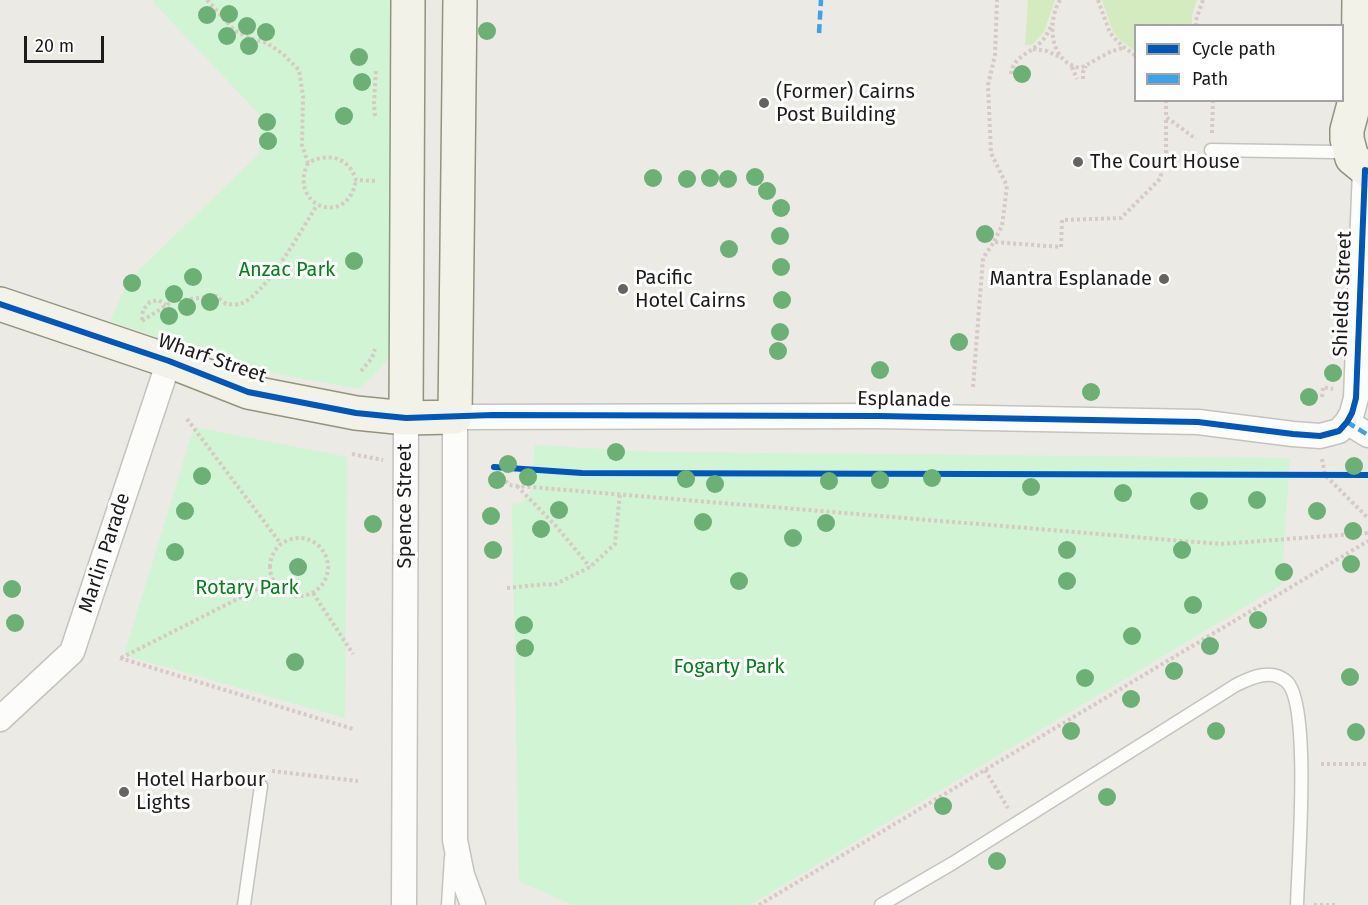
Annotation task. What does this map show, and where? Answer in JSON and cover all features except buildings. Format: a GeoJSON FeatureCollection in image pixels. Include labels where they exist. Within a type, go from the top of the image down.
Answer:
{"type":"FeatureCollection","features":[{"type":"Feature","properties":{"kind":"street","name":"Spence Street"},"geometry":{"type":"LineString","coordinates":[[404,905],[408,0]]}},
{"type":"Feature","properties":{"kind":"street"},"geometry":{"type":"LineString","coordinates":[[460,0],[455,417],[455,832],[460,868],[473,905]]}},
{"type":"Feature","properties":{"kind":"street","name":"Shields Street"},"geometry":{"type":"LineString","coordinates":[[1347,422],[1352,414],[1356,389],[1366,170],[1352,158],[1347,139],[1347,130],[1358,89],[1359,0]]}},
{"type":"Feature","properties":{"kind":"street","name":"Wharf Street"},"geometry":{"type":"LineString","coordinates":[[0,304],[169,361],[248,392],[356,413],[406,418],[455,417]]}},
{"type":"Feature","properties":{"kind":"street","name":"Marlin Parade"},"geometry":{"type":"LineString","coordinates":[[0,719],[72,652],[169,361]]}},
{"type":"Feature","properties":{"kind":"street","name":"Esplanade"},"geometry":{"type":"LineString","coordinates":[[455,417],[878,416],[1198,422],[1309,436],[1339,431],[1347,422]]}},
{"type":"Feature","properties":{"kind":"street"},"geometry":{"type":"LineString","coordinates":[[1347,422],[1368,435]]}},
{"type":"Feature","properties":{"kind":"lane"},"geometry":{"type":"LineString","coordinates":[[1211,150],[1334,152]]}},
{"type":"Feature","properties":{"kind":"lane"},"geometry":{"type":"LineString","coordinates":[[881,905],[1236,686],[1262,675],[1281,678],[1288,683],[1294,693],[1298,711],[1301,764],[1297,905]]}},
{"type":"Feature","properties":{"kind":"lane"},"geometry":{"type":"LineString","coordinates":[[244,905],[261,786]]}},
{"type":"Feature","properties":{"kind":"lane"},"geometry":{"type":"LineString","coordinates":[[448,905],[455,832]]}},
{"type":"Feature","properties":{"kind":"path"},"geometry":{"type":"LineString","coordinates":[[207,0],[234,30],[249,38],[267,43],[283,54],[299,70],[303,96],[302,145],[305,160],[308,163]]}},
{"type":"Feature","properties":{"kind":"path"},"geometry":{"type":"LineString","coordinates":[[973,387],[983,258],[1002,226],[1007,186],[991,153],[988,85],[995,55],[997,0]]}},
{"type":"Feature","properties":{"kind":"path"},"geometry":{"type":"LineString","coordinates":[[1011,74],[1017,59],[1044,38],[1052,23],[1055,7],[1060,0]]}},
{"type":"Feature","properties":{"kind":"path"},"geometry":{"type":"LineString","coordinates":[[1098,0],[1110,33],[1123,48],[1134,55]]}},
{"type":"Feature","properties":{"kind":"path"},"geometry":{"type":"LineString","coordinates":[[1196,24],[1203,0]]}},
{"type":"Feature","properties":{"kind":"path"},"geometry":{"type":"LineString","coordinates":[[1052,23],[1055,43],[1062,58]]}},
{"type":"Feature","properties":{"kind":"path"},"geometry":{"type":"LineString","coordinates":[[1072,66],[1080,68],[1106,52],[1123,48]]}},
{"type":"Feature","properties":{"kind":"path"},"geometry":{"type":"LineString","coordinates":[[1032,49],[1047,51],[1062,58],[1072,66],[1080,79],[1086,65]]}},
{"type":"Feature","properties":{"kind":"path"},"geometry":{"type":"LineString","coordinates":[[994,242],[1061,246],[1062,220],[1121,218],[1160,179],[1166,154],[1166,102]]}},
{"type":"Feature","properties":{"kind":"path"},"geometry":{"type":"LineString","coordinates":[[1211,150],[1213,102]]}},
{"type":"Feature","properties":{"kind":"path"},"geometry":{"type":"LineString","coordinates":[[1166,117],[1211,150]]}},
{"type":"Feature","properties":{"kind":"path"},"geometry":{"type":"LineString","coordinates":[[328,156],[339,158],[348,166],[356,180],[351,198],[344,203],[326,208],[317,205],[302,186],[302,174],[308,163],[316,158],[328,156]]}},
{"type":"Feature","properties":{"kind":"path"},"geometry":{"type":"LineString","coordinates":[[356,180],[383,182]]}},
{"type":"Feature","properties":{"kind":"path"},"geometry":{"type":"LineString","coordinates":[[166,306],[158,300],[150,302],[143,309],[142,321],[166,306],[173,301],[216,296],[226,304],[240,304],[259,290],[317,205]]}},
{"type":"Feature","properties":{"kind":"path"},"geometry":{"type":"LineString","coordinates":[[187,419],[281,544]]}},
{"type":"Feature","properties":{"kind":"path"},"geometry":{"type":"LineString","coordinates":[[1322,456],[1325,475],[1368,518]]}},
{"type":"Feature","properties":{"kind":"path"},"geometry":{"type":"LineString","coordinates":[[494,467],[504,467]]}},
{"type":"Feature","properties":{"kind":"path"},"geometry":{"type":"LineString","coordinates":[[494,467],[509,484],[517,486],[1220,544],[1368,533]]}},
{"type":"Feature","properties":{"kind":"path"},"geometry":{"type":"LineString","coordinates":[[1313,475],[1336,475]]}},
{"type":"Feature","properties":{"kind":"path"},"geometry":{"type":"LineString","coordinates":[[517,486],[556,526],[590,567]]}},
{"type":"Feature","properties":{"kind":"path"},"geometry":{"type":"LineString","coordinates":[[507,588],[554,585],[590,567],[615,544],[620,493]]}},
{"type":"Feature","properties":{"kind":"path"},"geometry":{"type":"LineString","coordinates":[[290,539],[309,539],[324,551],[327,560],[326,579],[321,587],[313,593],[295,597],[278,589],[273,581],[270,565],[275,549],[281,544],[290,539]]}},
{"type":"Feature","properties":{"kind":"path"},"geometry":{"type":"LineString","coordinates":[[759,905],[1368,541]]}},
{"type":"Feature","properties":{"kind":"path"},"geometry":{"type":"LineString","coordinates":[[273,581],[120,658],[353,729]]}},
{"type":"Feature","properties":{"kind":"path"},"geometry":{"type":"LineString","coordinates":[[313,593],[353,654]]}},
{"type":"Feature","properties":{"kind":"path"},"geometry":{"type":"LineString","coordinates":[[1301,764],[1368,765]]}},
{"type":"Feature","properties":{"kind":"path"},"geometry":{"type":"LineString","coordinates":[[985,770],[1016,822]]}},
{"type":"Feature","properties":{"kind":"path"},"geometry":{"type":"LineString","coordinates":[[261,786],[272,771],[358,781]]}},
{"type":"Feature","properties":{"kind":"green space","name":"Anzac Park"},"geometry":{"type":"Polygon","coordinates":[[[155,0],[390,0],[389,359],[360,389],[252,369],[110,321],[129,280],[259,154],[260,115],[153,2],[155,0]]]}},
{"type":"Feature","properties":{"kind":"green space"},"geometry":{"type":"Polygon","coordinates":[[[1028,0],[1055,0],[1044,32],[1032,45],[1025,45],[1028,0]]]}},
{"type":"Feature","properties":{"kind":"green space"},"geometry":{"type":"Polygon","coordinates":[[[1102,0],[1197,0],[1192,15],[1192,24],[1134,24],[1134,50],[1113,32],[1102,0]]]}},
{"type":"Feature","properties":{"kind":"green space","name":"Rotary Park"},"geometry":{"type":"Polygon","coordinates":[[[194,427],[347,457],[345,718],[124,655],[194,427]]]}},
{"type":"Feature","properties":{"kind":"green space","name":"Fogarty Park"},"geometry":{"type":"Polygon","coordinates":[[[535,445],[654,452],[1290,458],[1281,585],[750,905],[573,905],[519,881],[512,504],[520,503],[530,496],[535,445]]]}},
{"type":"Feature","properties":{"kind":"marked path"},"geometry":{"type":"LineString","coordinates":[[819,33],[821,0]]}},
{"type":"Feature","properties":{"kind":"marked path"},"geometry":{"type":"LineString","coordinates":[[1347,422],[1368,435]]}},
{"type":"Feature","properties":{"kind":"cycle path"},"geometry":{"type":"LineString","coordinates":[[0,304],[169,361],[248,392],[356,413],[406,418],[493,415],[878,416],[1198,422],[1320,436],[1339,431],[1352,413],[1356,398],[1365,170],[1368,171]]}},
{"type":"Feature","properties":{"kind":"cycle path"},"geometry":{"type":"LineString","coordinates":[[494,467],[582,473],[1368,475]]}},
{"type":"Feature","properties":{"kind":"place","name":"(Former) Cairns Post Building"},"geometry":{"type":"Point","coordinates":[764,103]}},
{"type":"Feature","properties":{"kind":"place","name":"The Court House"},"geometry":{"type":"Point","coordinates":[1078,162]}},
{"type":"Feature","properties":{"kind":"place","name":"Mantra Esplanade"},"geometry":{"type":"Point","coordinates":[1164,279]}},
{"type":"Feature","properties":{"kind":"place","name":"Pacific Hotel Cairns"},"geometry":{"type":"Point","coordinates":[623,289]}},
{"type":"Feature","properties":{"kind":"place","name":"Hotel Harbour Lights"},"geometry":{"type":"Point","coordinates":[124,792]}}]}
